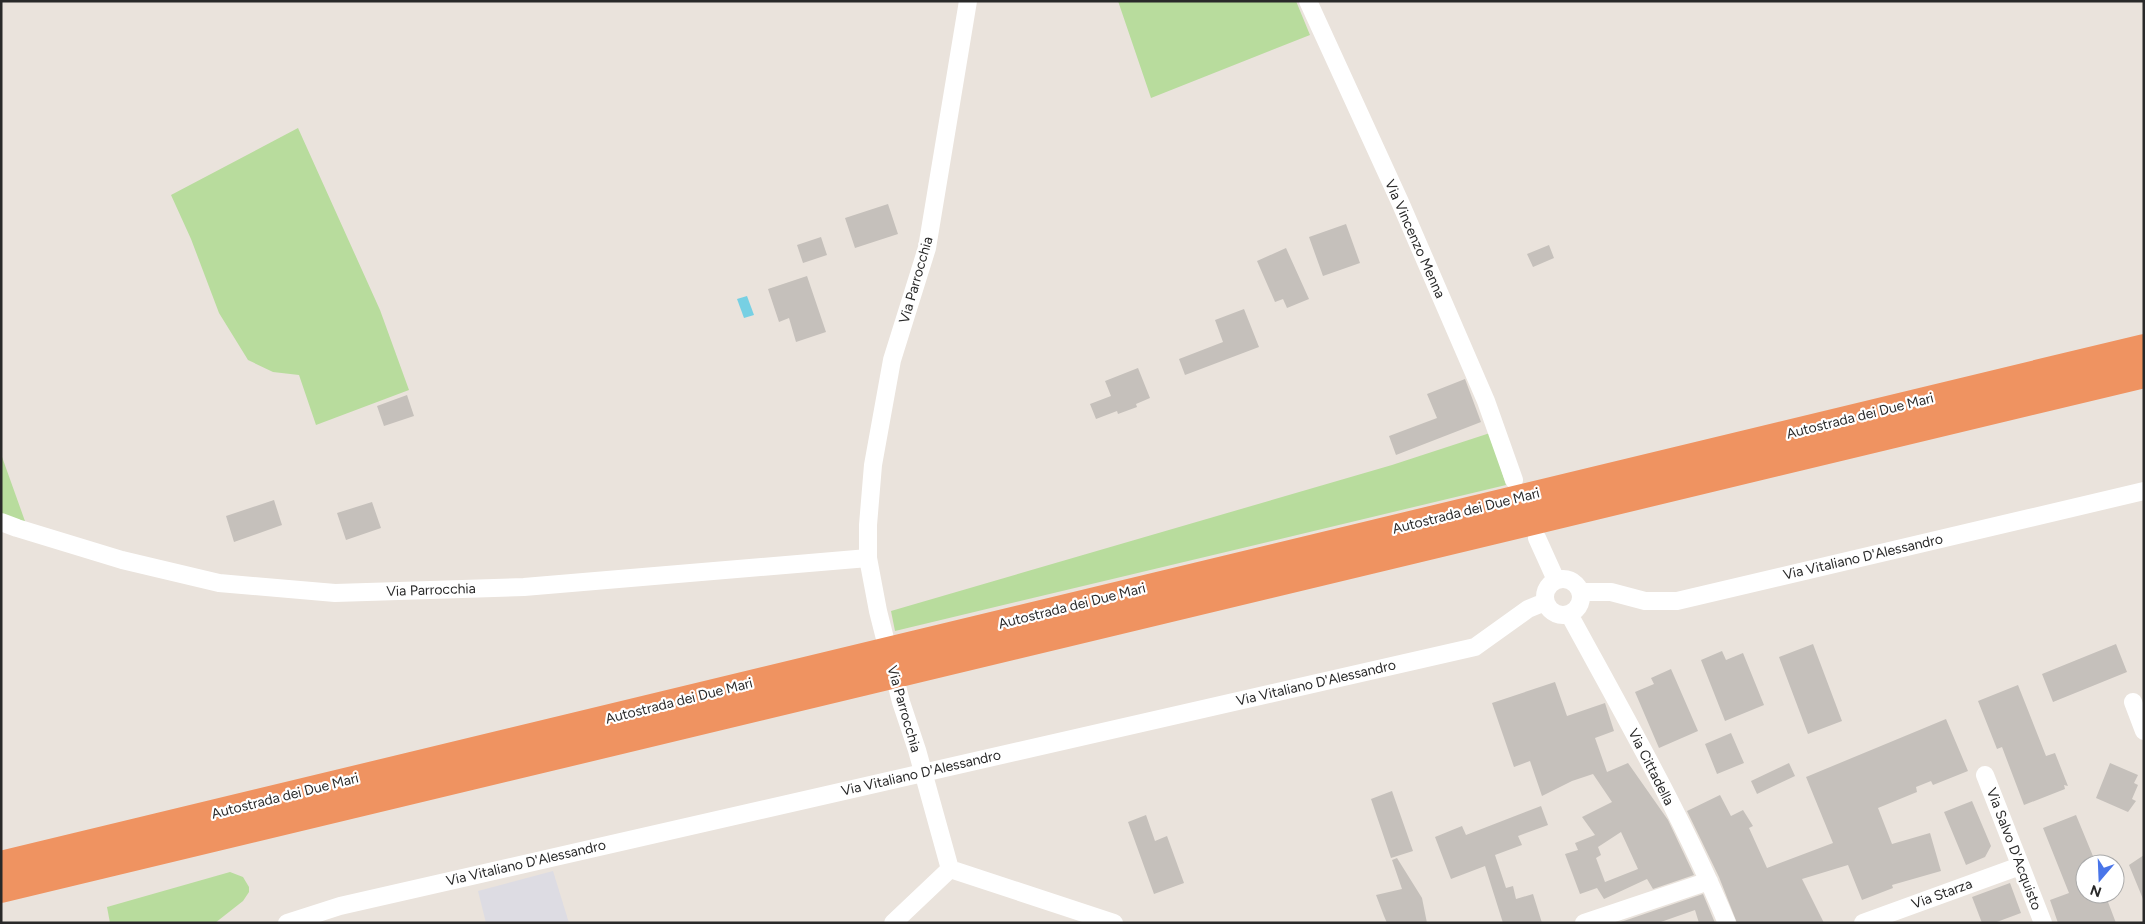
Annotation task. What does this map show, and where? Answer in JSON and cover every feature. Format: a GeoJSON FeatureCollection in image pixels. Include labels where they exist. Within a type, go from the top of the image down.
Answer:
{"type":"FeatureCollection","features":[{"type":"Feature","properties":{"kind":"highway","name":"Autostrada dei Due Mari"},"geometry":{"type":"LineString","coordinates":[[1,865],[2144,348]]}},
{"type":"Feature","properties":{"kind":"highway","name":"Autostrada dei Due Mari"},"geometry":{"type":"LineString","coordinates":[[1,889],[2144,374]]}},
{"type":"Feature","properties":{"kind":"highway"},"geometry":{"type":"LineString","coordinates":[[1,899],[250,829]]}},
{"type":"Feature","properties":{"kind":"street","name":"Via Parrocchia"},"geometry":{"type":"LineString","coordinates":[[950,869],[917,750],[901,702],[878,611],[868,558],[868,525],[873,465],[892,360],[927,248],[968,1]]}},
{"type":"Feature","properties":{"kind":"street","name":"Via Vincenzo Menna"},"geometry":{"type":"LineString","coordinates":[[1308,1],[1400,202],[1486,401],[1514,480]]}},
{"type":"Feature","properties":{"kind":"street","name":"Via Vitaliano D'Alessandro"},"geometry":{"type":"LineString","coordinates":[[1580,592],[1611,592],[1644,601],[1677,601],[2144,490]]}},
{"type":"Feature","properties":{"kind":"street","name":"Via Parrocchia"},"geometry":{"type":"LineString","coordinates":[[1,522],[122,560],[219,583],[335,593],[524,587],[868,558]]}},
{"type":"Feature","properties":{"kind":"street"},"geometry":{"type":"LineString","coordinates":[[1538,538],[1556,580]]}},
{"type":"Feature","properties":{"kind":"street"},"geometry":{"type":"LineString","coordinates":[[1568,579],[1574,582],[1580,592],[1580,602],[1569,614],[1557,614],[1545,602],[1545,591],[1551,582],[1556,580],[1568,579]]}},
{"type":"Feature","properties":{"kind":"street","name":"Via Vitaliano D'Alessandro"},"geometry":{"type":"LineString","coordinates":[[287,923],[340,906],[1475,647],[1528,609],[1545,602]]}},
{"type":"Feature","properties":{"kind":"street","name":"Via Cittadella"},"geometry":{"type":"LineString","coordinates":[[1569,614],[1647,758],[1709,881],[1727,923]]}},
{"type":"Feature","properties":{"kind":"street"},"geometry":{"type":"LineString","coordinates":[[2133,702],[2144,731]]}},
{"type":"Feature","properties":{"kind":"street","name":"Via Salvo D'Acquisto"},"geometry":{"type":"LineString","coordinates":[[1985,774],[2043,923]]}},
{"type":"Feature","properties":{"kind":"street","name":"Via Starza"},"geometry":{"type":"LineString","coordinates":[[1863,923],[2020,866]]}},
{"type":"Feature","properties":{"kind":"street"},"geometry":{"type":"LineString","coordinates":[[893,923],[950,869],[1114,923]]}},
{"type":"Feature","properties":{"kind":"street"},"geometry":{"type":"LineString","coordinates":[[1584,923],[1709,881]]}},
{"type":"Feature","properties":{"kind":"shaded area"},"geometry":{"type":"Polygon","coordinates":[[[553,871],[569,923],[486,923],[478,891],[553,871]]]}},
{"type":"Feature","properties":{"kind":"green space"},"geometry":{"type":"Polygon","coordinates":[[[1118,1],[1296,1],[1310,35],[1151,98],[1118,1]]]}},
{"type":"Feature","properties":{"kind":"green space"},"geometry":{"type":"Polygon","coordinates":[[[298,128],[380,310],[409,390],[316,425],[299,375],[273,372],[248,360],[219,313],[191,239],[171,195],[298,128]]]}},
{"type":"Feature","properties":{"kind":"green space"},"geometry":{"type":"Polygon","coordinates":[[[1490,433],[1506,485],[895,631],[891,611],[1392,465],[1490,433]]]}},
{"type":"Feature","properties":{"kind":"green space"},"geometry":{"type":"Polygon","coordinates":[[[1,454],[26,524],[1,516],[1,454]]]}},
{"type":"Feature","properties":{"kind":"green space"},"geometry":{"type":"Polygon","coordinates":[[[230,872],[243,877],[249,887],[249,892],[243,901],[215,923],[110,923],[107,907],[230,872]]]}},
{"type":"Feature","properties":{"kind":"water"},"geometry":{"type":"Polygon","coordinates":[[[747,296],[754,315],[744,318],[737,299],[747,296]]]}},
{"type":"Feature","properties":{"kind":"building"},"geometry":{"type":"Polygon","coordinates":[[[888,204],[898,234],[855,248],[845,218],[888,204]]]}},
{"type":"Feature","properties":{"kind":"building"},"geometry":{"type":"Polygon","coordinates":[[[1346,224],[1360,263],[1323,276],[1309,237],[1346,224]]]}},
{"type":"Feature","properties":{"kind":"building"},"geometry":{"type":"Polygon","coordinates":[[[821,237],[827,255],[803,263],[797,245],[821,237]]]}},
{"type":"Feature","properties":{"kind":"building"},"geometry":{"type":"Polygon","coordinates":[[[1549,245],[1554,258],[1533,267],[1527,254],[1549,245]]]}},
{"type":"Feature","properties":{"kind":"building"},"geometry":{"type":"Polygon","coordinates":[[[1286,248],[1309,299],[1287,308],[1283,299],[1275,302],[1257,261],[1286,248]]]}},
{"type":"Feature","properties":{"kind":"building"},"geometry":{"type":"Polygon","coordinates":[[[807,276],[826,332],[796,342],[789,318],[779,322],[768,289],[807,276]]]}},
{"type":"Feature","properties":{"kind":"building"},"geometry":{"type":"Polygon","coordinates":[[[1244,309],[1259,347],[1185,375],[1179,359],[1223,342],[1215,320],[1244,309]]]}},
{"type":"Feature","properties":{"kind":"building"},"geometry":{"type":"Polygon","coordinates":[[[1138,368],[1150,398],[1136,404],[1137,407],[1118,414],[1117,411],[1096,419],[1090,404],[1111,396],[1105,381],[1138,368]]]}},
{"type":"Feature","properties":{"kind":"building"},"geometry":{"type":"Polygon","coordinates":[[[1465,379],[1481,422],[1396,455],[1389,436],[1437,418],[1427,394],[1465,379]]]}},
{"type":"Feature","properties":{"kind":"building"},"geometry":{"type":"Polygon","coordinates":[[[407,395],[414,416],[384,426],[377,406],[407,395]]]}},
{"type":"Feature","properties":{"kind":"building"},"geometry":{"type":"Polygon","coordinates":[[[274,500],[282,525],[234,542],[226,516],[274,500]]]}},
{"type":"Feature","properties":{"kind":"building"},"geometry":{"type":"Polygon","coordinates":[[[372,502],[381,528],[346,540],[337,513],[372,502]]]}},
{"type":"Feature","properties":{"kind":"building"},"geometry":{"type":"Polygon","coordinates":[[[1813,644],[1842,721],[1808,734],[1779,657],[1813,644]]]}},
{"type":"Feature","properties":{"kind":"building"},"geometry":{"type":"Polygon","coordinates":[[[2116,644],[2127,672],[2053,702],[2042,674],[2116,644]]]}},
{"type":"Feature","properties":{"kind":"building"},"geometry":{"type":"Polygon","coordinates":[[[1722,651],[1726,660],[1743,653],[1764,705],[1725,721],[1701,660],[1722,651]]]}},
{"type":"Feature","properties":{"kind":"building"},"geometry":{"type":"Polygon","coordinates":[[[1671,669],[1698,731],[1659,748],[1635,692],[1654,684],[1651,678],[1671,669]]]}},
{"type":"Feature","properties":{"kind":"building"},"geometry":{"type":"Polygon","coordinates":[[[1555,682],[1567,716],[1605,703],[1614,731],[1595,738],[1607,772],[1628,763],[1668,820],[1694,875],[1653,889],[1647,879],[1604,899],[1597,888],[1580,894],[1565,854],[1578,850],[1575,843],[1595,835],[1582,817],[1612,802],[1593,774],[1572,781],[1542,796],[1530,761],[1514,767],[1492,703],[1555,682]],[[1621,832],[1598,847],[1601,855],[1596,858],[1605,882],[1638,869],[1621,832]]]}},
{"type":"Feature","properties":{"kind":"building"},"geometry":{"type":"Polygon","coordinates":[[[2018,685],[2046,756],[2055,753],[2068,786],[2064,785],[2065,789],[2024,805],[2002,747],[1997,749],[1978,701],[2018,685]]]}},
{"type":"Feature","properties":{"kind":"building"},"geometry":{"type":"Polygon","coordinates":[[[1946,719],[1968,771],[1933,785],[1931,781],[1916,787],[1917,792],[1878,808],[1892,844],[1930,833],[1941,871],[1892,885],[1893,888],[1862,900],[1848,865],[1802,879],[1824,923],[1737,923],[1719,877],[1687,811],[1720,795],[1731,816],[1743,810],[1753,826],[1749,828],[1767,868],[1833,843],[1806,777],[1946,719]]]}},
{"type":"Feature","properties":{"kind":"building"},"geometry":{"type":"Polygon","coordinates":[[[1731,733],[1744,763],[1717,774],[1705,744],[1731,733]]]}},
{"type":"Feature","properties":{"kind":"building"},"geometry":{"type":"Polygon","coordinates":[[[1789,763],[1795,776],[1757,794],[1751,781],[1789,763]]]}},
{"type":"Feature","properties":{"kind":"building"},"geometry":{"type":"Polygon","coordinates":[[[2110,763],[2138,775],[2134,783],[2138,785],[2132,799],[2136,801],[2128,812],[2096,798],[2110,763]]]}},
{"type":"Feature","properties":{"kind":"building"},"geometry":{"type":"Polygon","coordinates":[[[1392,791],[1413,851],[1391,858],[1371,799],[1392,791]]]}},
{"type":"Feature","properties":{"kind":"building"},"geometry":{"type":"Polygon","coordinates":[[[1972,801],[1991,846],[1985,857],[1966,865],[1944,812],[1972,801]]]}},
{"type":"Feature","properties":{"kind":"building"},"geometry":{"type":"Polygon","coordinates":[[[1541,806],[1548,825],[1518,836],[1522,845],[1495,855],[1506,888],[1513,886],[1516,899],[1533,894],[1542,923],[1503,923],[1485,866],[1451,879],[1435,837],[1462,826],[1466,835],[1541,806]]]}},
{"type":"Feature","properties":{"kind":"building"},"geometry":{"type":"Polygon","coordinates":[[[1146,815],[1155,841],[1167,836],[1184,883],[1154,894],[1128,822],[1146,815]]]}},
{"type":"Feature","properties":{"kind":"building"},"geometry":{"type":"Polygon","coordinates":[[[2076,815],[2092,854],[2075,854],[2075,904],[2109,904],[2116,923],[2058,923],[2050,900],[2069,893],[2043,828],[2076,815]]]}},
{"type":"Feature","properties":{"kind":"building"},"geometry":{"type":"Polygon","coordinates":[[[2144,855],[2144,899],[2143,899],[2129,865],[2144,855]]]}},
{"type":"Feature","properties":{"kind":"building"},"geometry":{"type":"Polygon","coordinates":[[[1397,858],[1422,898],[1427,923],[1387,923],[1376,895],[1402,889],[1392,860],[1397,858]]]}},
{"type":"Feature","properties":{"kind":"building"},"geometry":{"type":"Polygon","coordinates":[[[2010,883],[2021,913],[1994,923],[1982,923],[1972,897],[2010,883]]]}},
{"type":"Feature","properties":{"kind":"building"},"geometry":{"type":"Polygon","coordinates":[[[1703,894],[1715,923],[1699,923],[1695,910],[1658,923],[1618,923],[1703,894]]]}}]}
